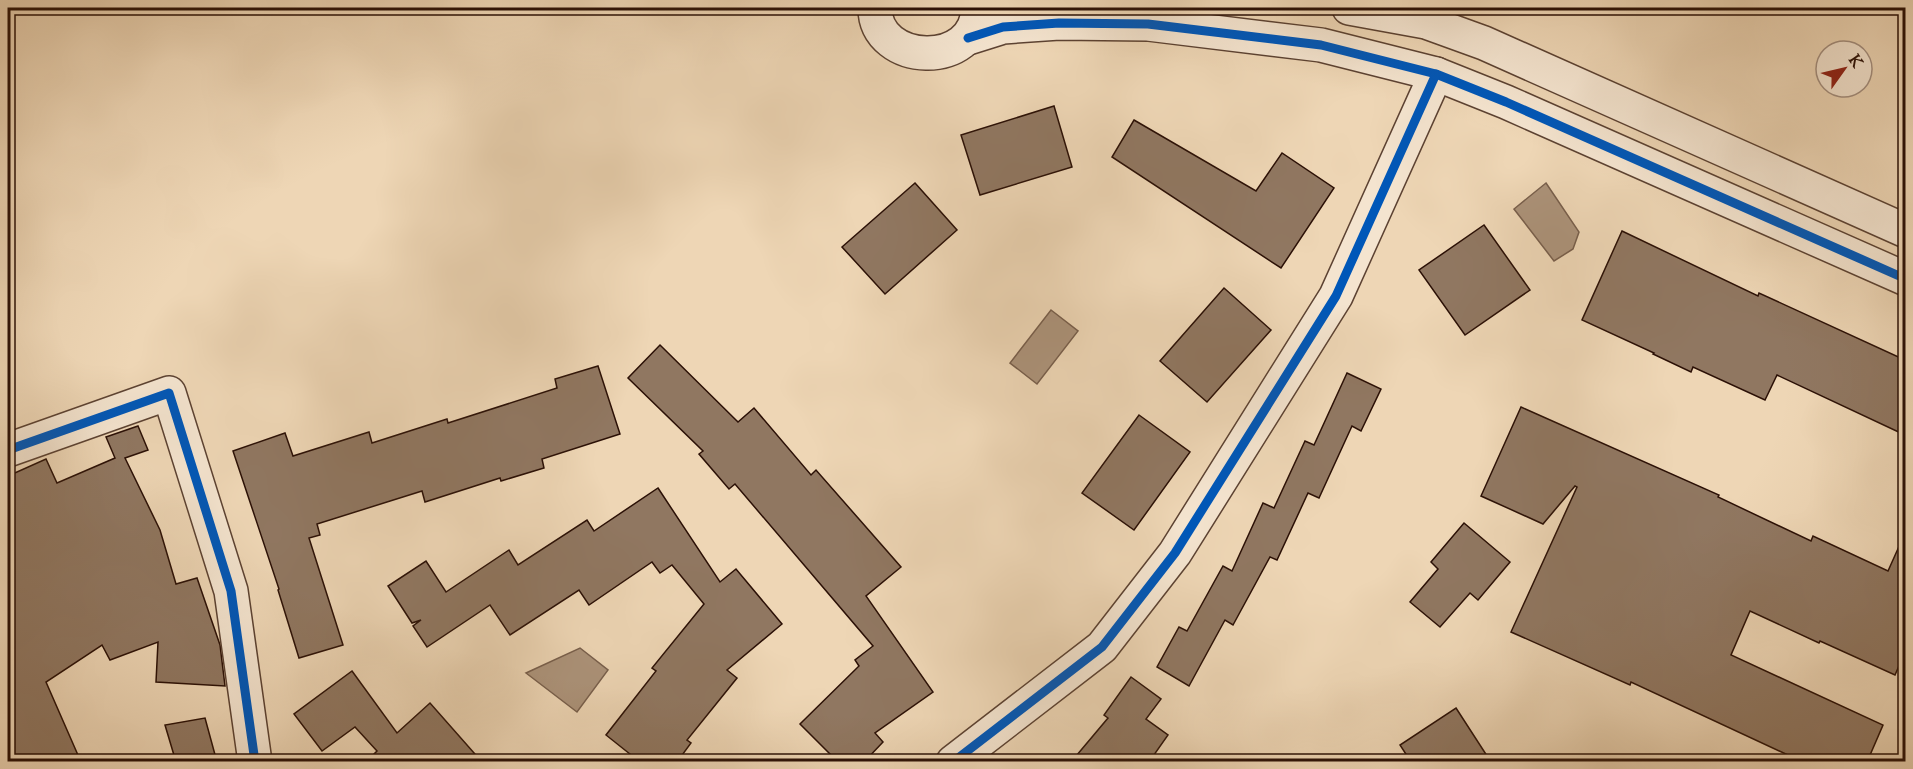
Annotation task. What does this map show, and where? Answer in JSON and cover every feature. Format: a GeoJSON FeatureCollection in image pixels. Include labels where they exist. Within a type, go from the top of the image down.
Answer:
{"type":"FeatureCollection","features":[{"type":"Feature","properties":{"kind":"street"},"geometry":{"type":"LineString","coordinates":[[875,8],[881,29],[892,42],[908,51],[925,54],[943,52],[973,23],[1003,27],[1059,23],[1148,24],[1321,45],[1436,74],[1506,102],[1905,279]]}},
{"type":"Feature","properties":{"kind":"street"},"geometry":{"type":"LineString","coordinates":[[1349,8],[1426,22],[1484,43],[1905,231]]}},
{"type":"Feature","properties":{"kind":"street"},"geometry":{"type":"LineString","coordinates":[[953,762],[1102,647],[1175,553],[1336,296],[1436,74]]}},
{"type":"Feature","properties":{"kind":"street"},"geometry":{"type":"LineString","coordinates":[[8,450],[169,393],[231,591],[255,762]]}},
{"type":"Feature","properties":{"kind":"shaded area"},"geometry":{"type":"Polygon","coordinates":[[[1546,183],[1579,232],[1573,249],[1554,261],[1514,209],[1546,183]]]}},
{"type":"Feature","properties":{"kind":"shaded area"},"geometry":{"type":"Polygon","coordinates":[[[1051,310],[1078,331],[1037,384],[1010,363],[1051,310]]]}},
{"type":"Feature","properties":{"kind":"shaded area"},"geometry":{"type":"Polygon","coordinates":[[[580,648],[608,670],[577,712],[526,673],[580,648]]]}},
{"type":"Feature","properties":{"kind":"building"},"geometry":{"type":"Polygon","coordinates":[[[1054,106],[1072,167],[980,195],[961,135],[1054,106]]]}},
{"type":"Feature","properties":{"kind":"building"},"geometry":{"type":"Polygon","coordinates":[[[1134,120],[1256,191],[1282,153],[1334,188],[1281,268],[1112,157],[1134,120]]]}},
{"type":"Feature","properties":{"kind":"building"},"geometry":{"type":"Polygon","coordinates":[[[915,183],[957,230],[885,294],[842,247],[915,183]]]}},
{"type":"Feature","properties":{"kind":"building"},"geometry":{"type":"Polygon","coordinates":[[[1484,225],[1530,290],[1465,335],[1419,270],[1484,225]]]}},
{"type":"Feature","properties":{"kind":"building"},"geometry":{"type":"Polygon","coordinates":[[[1622,231],[1758,296],[1759,293],[1905,360],[1905,435],[1777,375],[1765,400],[1693,367],[1691,372],[1582,320],[1622,231]]]}},
{"type":"Feature","properties":{"kind":"building"},"geometry":{"type":"Polygon","coordinates":[[[1224,288],[1271,330],[1207,402],[1160,361],[1224,288]]]}},
{"type":"Feature","properties":{"kind":"building"},"geometry":{"type":"Polygon","coordinates":[[[660,345],[738,422],[754,408],[811,475],[816,470],[901,567],[866,596],[933,692],[875,733],[883,742],[864,762],[838,762],[800,724],[859,666],[855,660],[873,646],[735,484],[729,489],[699,454],[703,451],[628,378],[660,345]]]}},
{"type":"Feature","properties":{"kind":"building"},"geometry":{"type":"Polygon","coordinates":[[[598,366],[620,434],[542,459],[544,468],[501,481],[500,478],[425,502],[422,491],[317,524],[320,535],[309,538],[343,645],[299,658],[279,589],[233,451],[285,433],[293,456],[369,432],[372,443],[447,419],[448,423],[557,388],[555,379],[598,366]]]}},
{"type":"Feature","properties":{"kind":"building"},"geometry":{"type":"Polygon","coordinates":[[[1347,373],[1381,389],[1361,431],[1352,426],[1319,498],[1308,493],[1277,560],[1270,557],[1233,625],[1225,620],[1189,686],[1157,667],[1179,627],[1187,631],[1223,566],[1232,571],[1263,503],[1274,508],[1305,441],[1314,445],[1347,373]]]}},
{"type":"Feature","properties":{"kind":"building"},"geometry":{"type":"Polygon","coordinates":[[[1521,407],[1719,495],[1718,497],[1811,541],[1813,536],[1888,571],[1905,533],[1905,652],[1895,675],[1750,611],[1731,655],[1883,725],[1867,762],[1803,762],[1631,682],[1630,685],[1511,632],[1577,487],[1575,486],[1543,524],[1481,496],[1521,407]]]}},
{"type":"Feature","properties":{"kind":"building"},"geometry":{"type":"Polygon","coordinates":[[[1139,415],[1190,452],[1134,530],[1082,493],[1139,415]]]}},
{"type":"Feature","properties":{"kind":"building"},"geometry":{"type":"Polygon","coordinates":[[[138,426],[148,450],[125,458],[160,530],[176,584],[197,578],[220,645],[225,686],[156,682],[158,642],[110,660],[102,645],[46,682],[81,762],[8,762],[8,476],[46,459],[57,483],[115,458],[106,437],[138,426]]]}},
{"type":"Feature","properties":{"kind":"building"},"geometry":{"type":"Polygon","coordinates":[[[658,488],[720,582],[736,569],[782,624],[727,670],[737,678],[687,740],[691,743],[677,762],[640,762],[606,735],[656,671],[652,668],[704,604],[672,565],[660,573],[652,562],[589,605],[579,590],[510,635],[490,605],[427,647],[413,626],[421,620],[412,623],[388,586],[426,561],[446,592],[509,550],[518,565],[587,520],[594,531],[658,488]]]}},
{"type":"Feature","properties":{"kind":"building"},"geometry":{"type":"Polygon","coordinates":[[[1464,523],[1510,562],[1478,600],[1470,593],[1440,627],[1410,602],[1438,569],[1431,562],[1464,523]]]}},
{"type":"Feature","properties":{"kind":"building"},"geometry":{"type":"Polygon","coordinates":[[[352,671],[397,733],[430,703],[482,762],[366,762],[377,751],[355,727],[322,751],[294,714],[352,671]]]}},
{"type":"Feature","properties":{"kind":"building"},"geometry":{"type":"Polygon","coordinates":[[[1131,677],[1161,699],[1146,719],[1168,735],[1149,762],[1071,762],[1108,718],[1104,715],[1131,677]]]}},
{"type":"Feature","properties":{"kind":"building"},"geometry":{"type":"Polygon","coordinates":[[[1456,708],[1491,762],[1411,762],[1400,745],[1456,708]]]}},
{"type":"Feature","properties":{"kind":"building"},"geometry":{"type":"Polygon","coordinates":[[[205,718],[217,762],[176,762],[165,725],[205,718]]]}},
{"type":"Feature","properties":{"kind":"cycle path"},"geometry":{"type":"LineString","coordinates":[[968,38],[1003,27],[1059,23],[1148,24],[1321,45],[1436,74],[1506,102],[1906,279]]}},
{"type":"Feature","properties":{"kind":"cycle path"},"geometry":{"type":"LineString","coordinates":[[953,762],[1102,647],[1175,553],[1336,296],[1436,74]]}},
{"type":"Feature","properties":{"kind":"cycle path"},"geometry":{"type":"LineString","coordinates":[[8,450],[169,393],[231,591],[255,762]]}}]}
